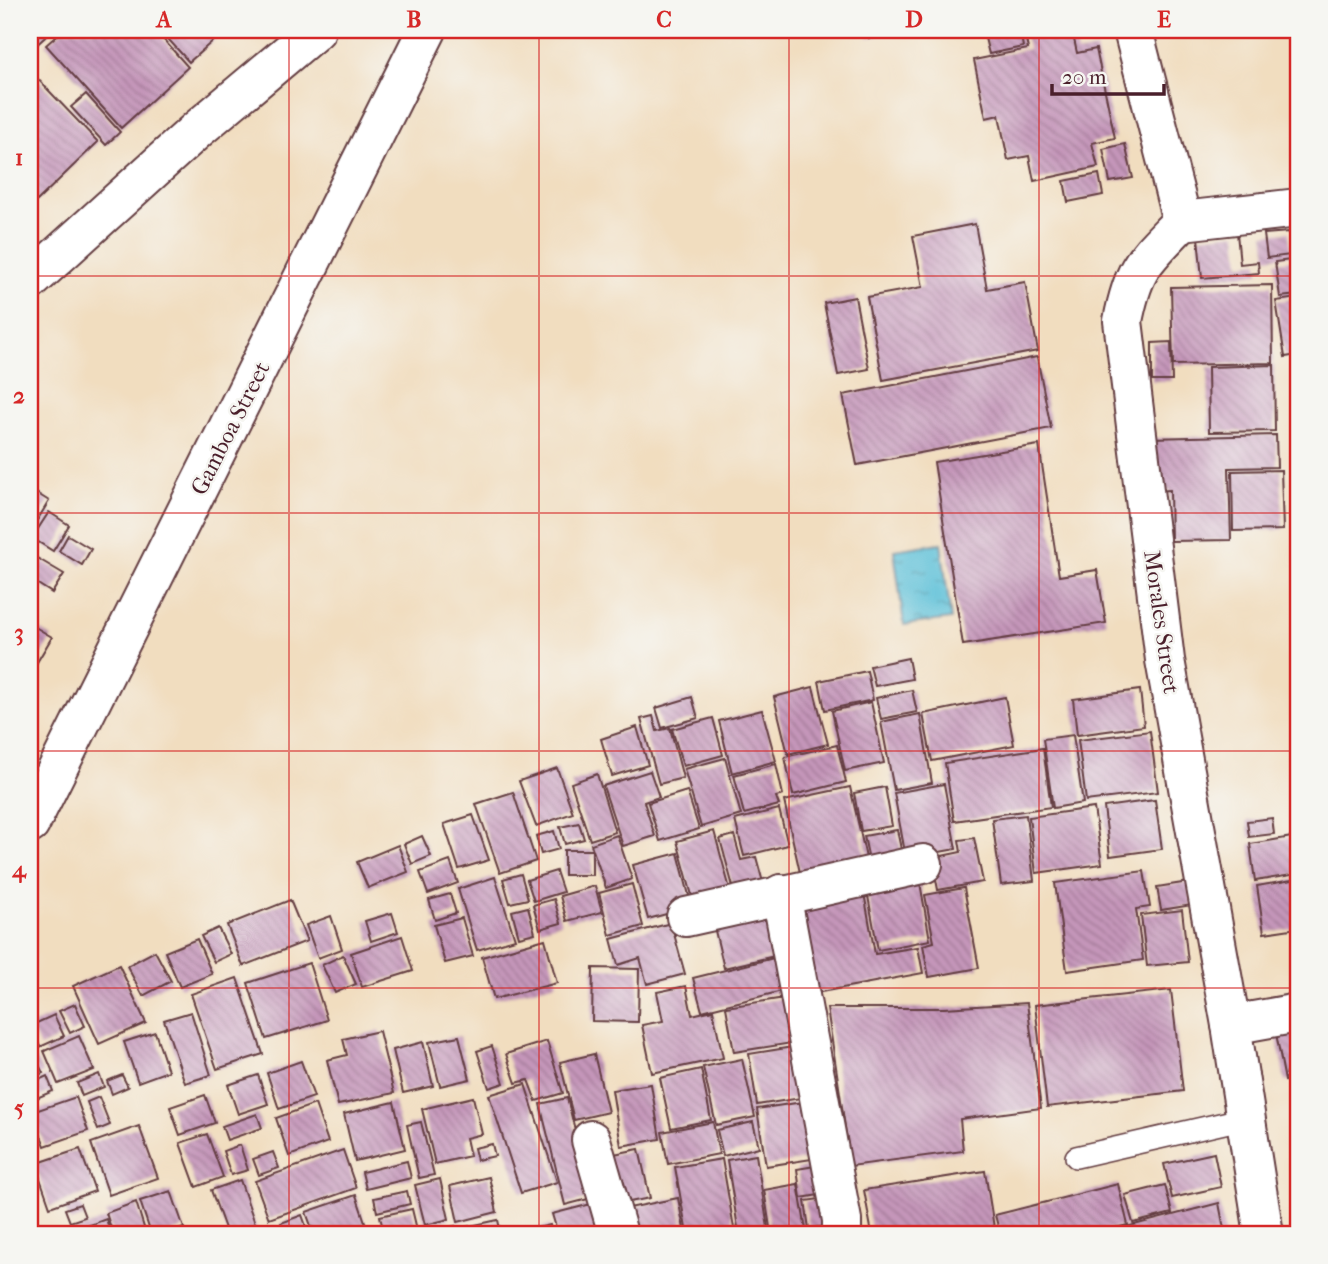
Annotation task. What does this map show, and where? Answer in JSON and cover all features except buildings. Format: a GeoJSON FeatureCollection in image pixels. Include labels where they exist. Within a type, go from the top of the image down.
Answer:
{"type":"FeatureCollection","features":[{"type":"Feature","properties":{"kind":"street"},"geometry":{"type":"LineString","coordinates":[[30,281],[198,129],[316,30]]}},
{"type":"Feature","properties":{"kind":"street","name":"Gamboa Street"},"geometry":{"type":"LineString","coordinates":[[30,824],[427,30]]}},
{"type":"Feature","properties":{"kind":"street"},"geometry":{"type":"LineString","coordinates":[[1133,30],[1182,221],[1298,208]]}},
{"type":"Feature","properties":{"kind":"street","name":"Morales Street"},"geometry":{"type":"LineString","coordinates":[[1182,221],[1141,263],[1130,283],[1123,321],[1166,660],[1247,1118],[1264,1234]]}},
{"type":"Feature","properties":{"kind":"street"},"geometry":{"type":"LineString","coordinates":[[686,917],[923,864]]}},
{"type":"Feature","properties":{"kind":"street"},"geometry":{"type":"LineString","coordinates":[[781,894],[842,1220],[842,1234]]}},
{"type":"Feature","properties":{"kind":"street"},"geometry":{"type":"LineString","coordinates":[[1231,1025],[1298,1013]]}},
{"type":"Feature","properties":{"kind":"street"},"geometry":{"type":"LineString","coordinates":[[591,1140],[618,1234]]}},
{"type":"Feature","properties":{"kind":"lane"},"geometry":{"type":"LineString","coordinates":[[1076,1157],[1247,1118]]}},
{"type":"Feature","properties":{"kind":"water"},"geometry":{"type":"Polygon","coordinates":[[[941,543],[951,619],[904,625],[894,550],[941,543]]]}}]}
